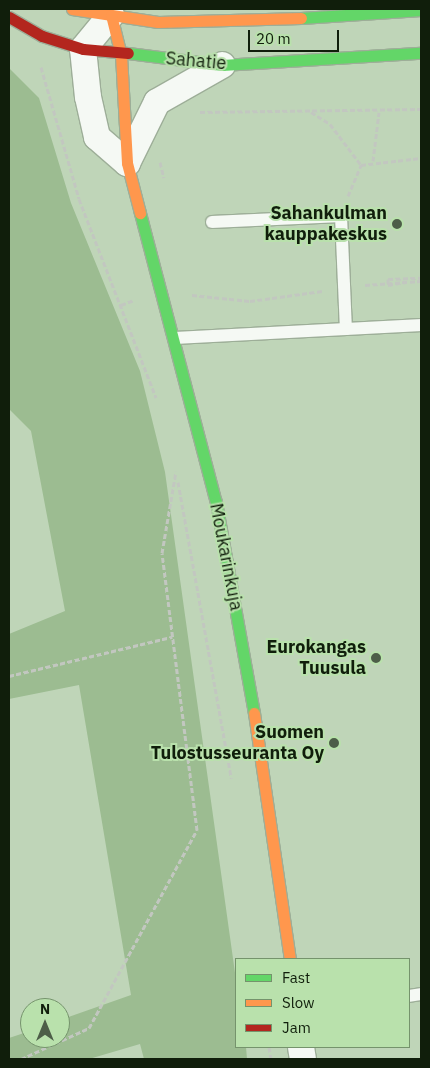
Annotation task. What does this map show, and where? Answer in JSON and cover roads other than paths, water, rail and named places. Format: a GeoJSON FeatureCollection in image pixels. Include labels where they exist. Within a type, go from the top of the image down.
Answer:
{"type":"FeatureCollection","features":[{"type":"Feature","properties":{"kind":"street","name":"Sahatie"},"geometry":{"type":"LineString","coordinates":[[72,9],[111,15],[216,24],[421,10]]}},
{"type":"Feature","properties":{"kind":"street"},"geometry":{"type":"LineString","coordinates":[[111,15],[83,50],[88,97],[97,137],[126,163],[157,102],[222,65]]}},
{"type":"Feature","properties":{"kind":"street","name":"Moukarinkuja"},"geometry":{"type":"LineString","coordinates":[[111,15],[121,55],[126,163],[176,338],[216,502],[245,656],[290,958]]}},
{"type":"Feature","properties":{"kind":"street","name":"Sahatie"},"geometry":{"type":"LineString","coordinates":[[9,17],[42,36],[83,50],[121,55],[200,59],[222,65],[421,52]]}},
{"type":"Feature","properties":{"kind":"lane"},"geometry":{"type":"LineString","coordinates":[[212,222],[341,216],[346,329]]}},
{"type":"Feature","properties":{"kind":"lane"},"geometry":{"type":"LineString","coordinates":[[176,338],[421,325]]}},
{"type":"Feature","properties":{"kind":"place","name":"Sahankulman kauppakeskus"},"geometry":{"type":"Point","coordinates":[397,224]}},
{"type":"Feature","properties":{"kind":"place","name":"Eurokangas Tuusula"},"geometry":{"type":"Point","coordinates":[376,658]}},
{"type":"Feature","properties":{"kind":"place","name":"Suomen Tulostusseuranta Oy"},"geometry":{"type":"Point","coordinates":[334,743]}}]}
